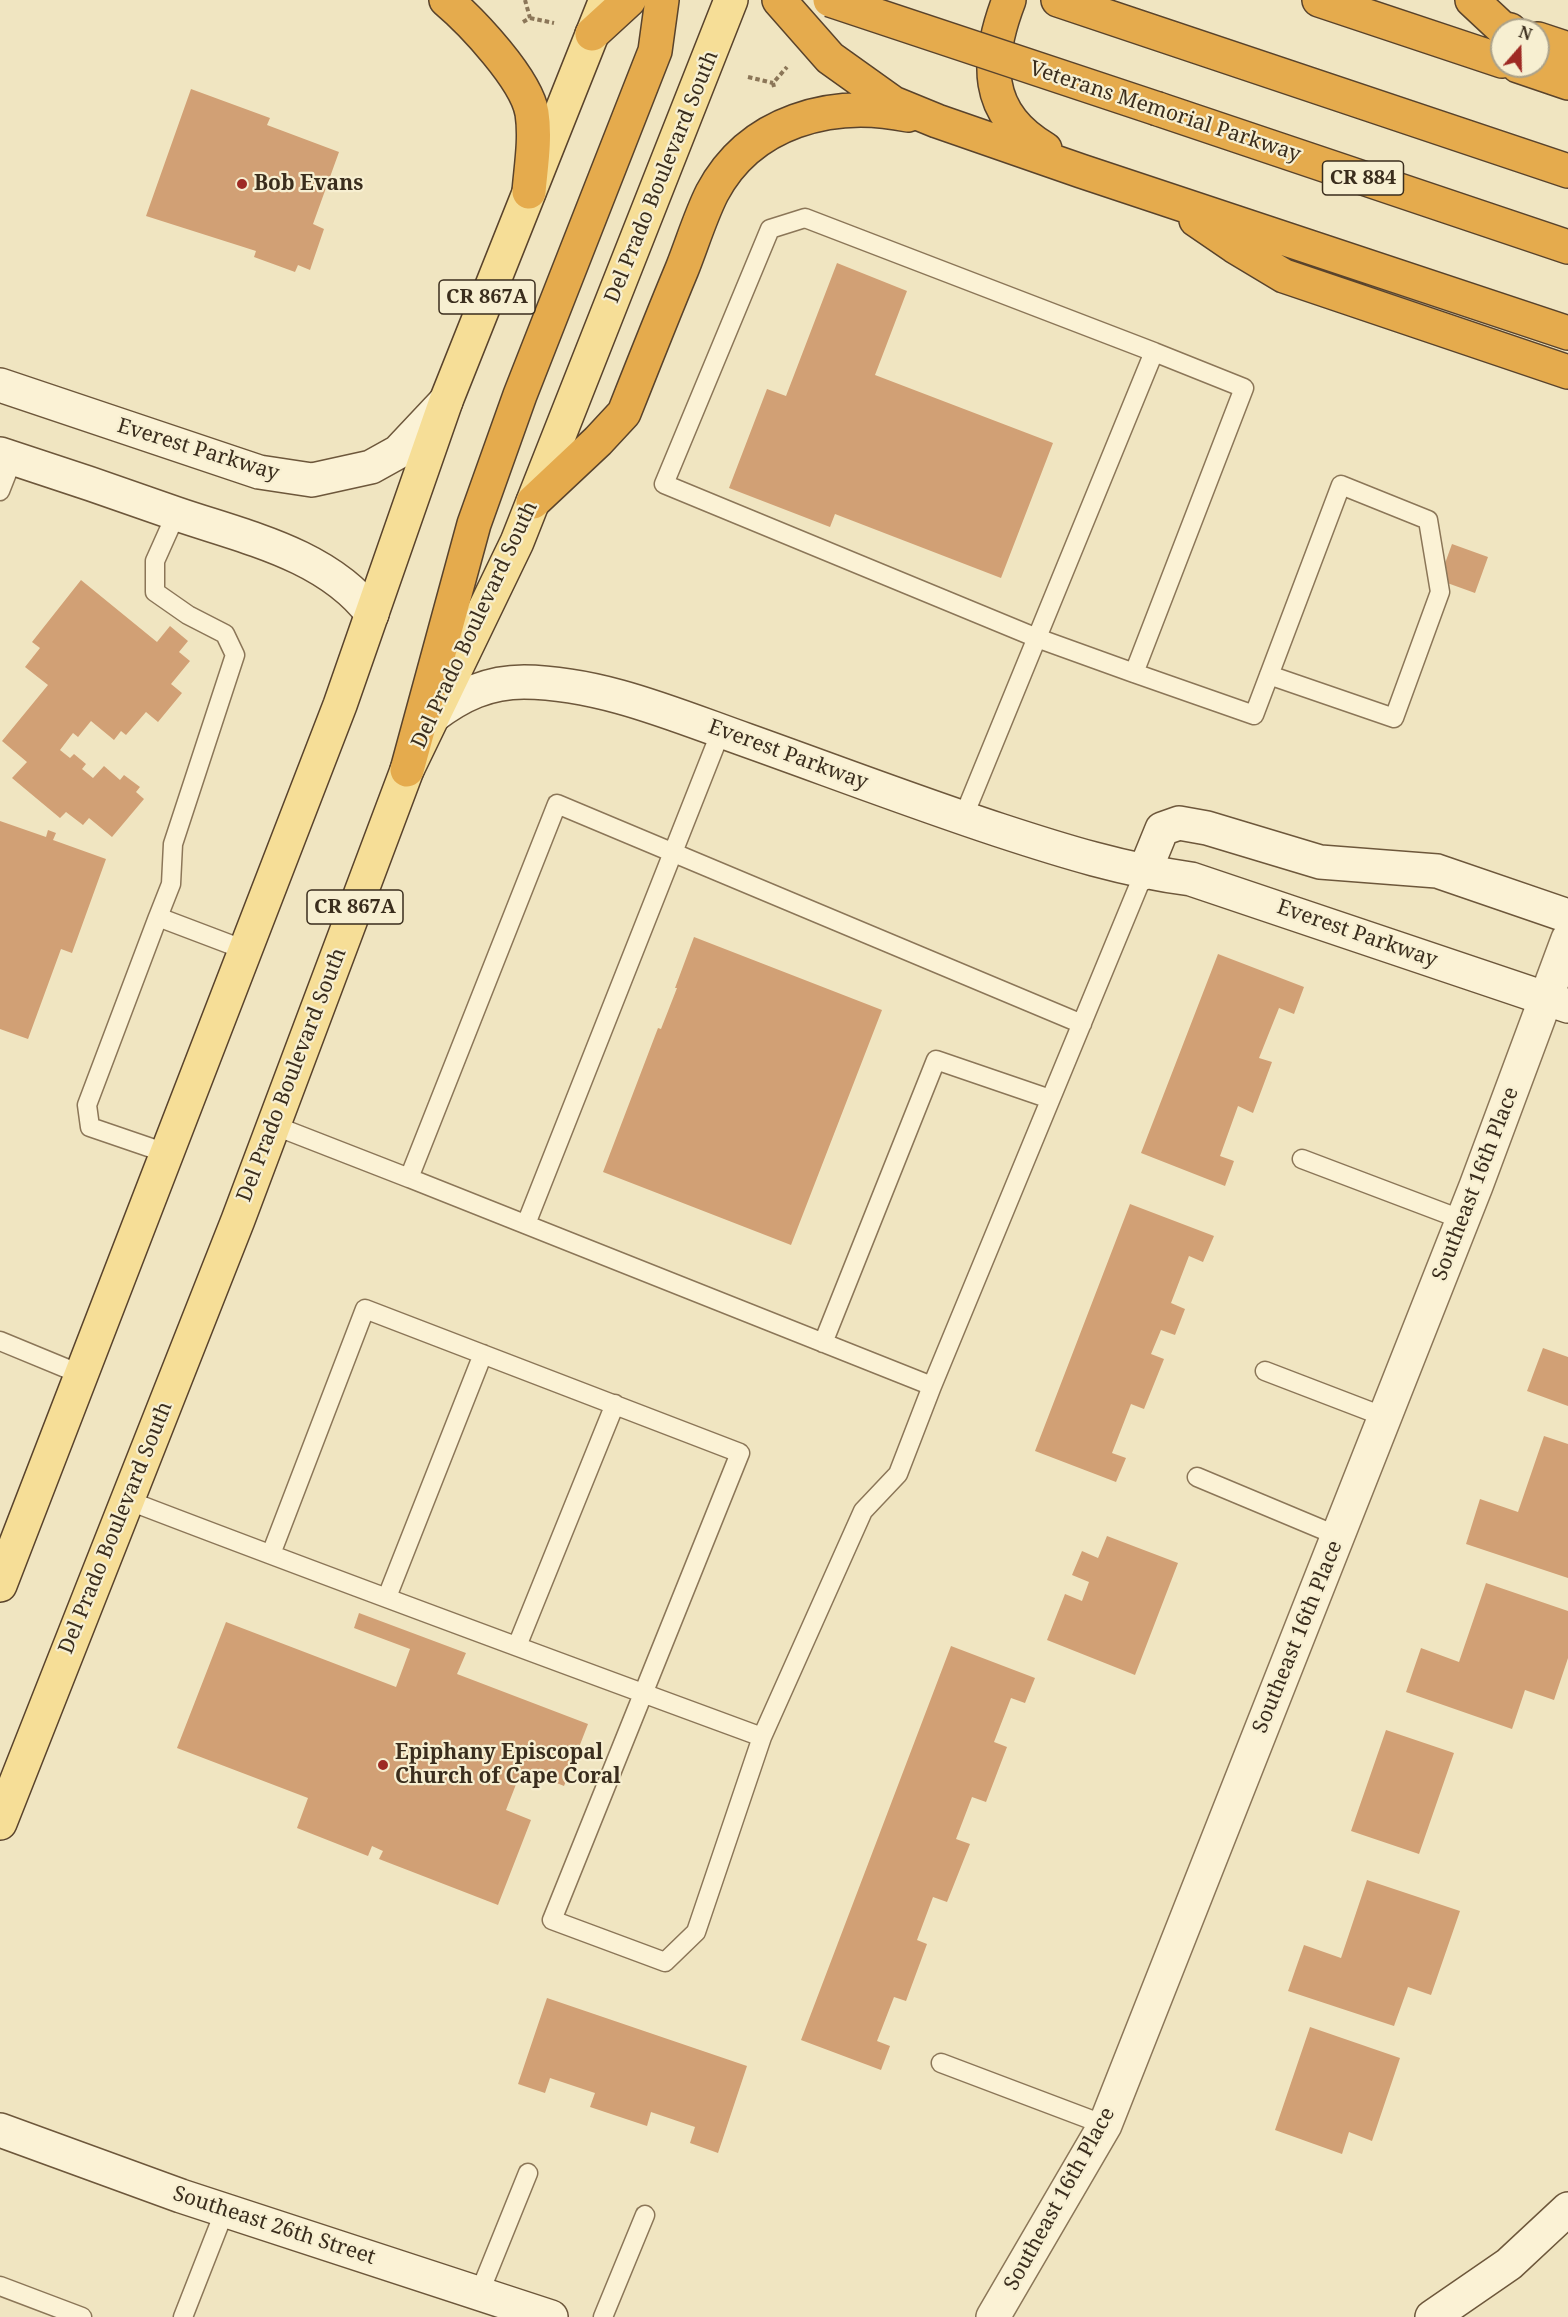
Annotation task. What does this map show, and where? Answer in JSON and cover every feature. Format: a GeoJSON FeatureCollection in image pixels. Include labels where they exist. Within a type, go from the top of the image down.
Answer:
{"type":"FeatureCollection","features":[{"type":"Feature","properties":{"kind":"highway"},"geometry":{"type":"LineString","coordinates":[[446,0],[466,16],[528,101],[533,138],[529,192]]}},
{"type":"Feature","properties":{"kind":"highway"},"geometry":{"type":"LineString","coordinates":[[592,34],[629,0]]}},
{"type":"Feature","properties":{"kind":"highway"},"geometry":{"type":"LineString","coordinates":[[407,770],[474,524],[520,395],[655,51],[662,0]]}},
{"type":"Feature","properties":{"kind":"highway"},"geometry":{"type":"LineString","coordinates":[[779,0],[819,46],[856,79],[893,103],[937,122],[1568,333]]}},
{"type":"Feature","properties":{"kind":"highway","name":"Veterans Memorial Parkway"},"geometry":{"type":"LineString","coordinates":[[830,0],[1568,247]]}},
{"type":"Feature","properties":{"kind":"highway"},"geometry":{"type":"LineString","coordinates":[[1009,0],[998,28],[992,63],[997,98],[1012,124],[1037,145],[1081,171]]}},
{"type":"Feature","properties":{"kind":"highway"},"geometry":{"type":"LineString","coordinates":[[1058,0],[1568,171]]}},
{"type":"Feature","properties":{"kind":"highway"},"geometry":{"type":"LineString","coordinates":[[1319,0],[1490,57]]}},
{"type":"Feature","properties":{"kind":"highway"},"geometry":{"type":"LineString","coordinates":[[1368,0],[1430,36]]}},
{"type":"Feature","properties":{"kind":"highway"},"geometry":{"type":"LineString","coordinates":[[1472,0],[1491,18]]}},
{"type":"Feature","properties":{"kind":"highway"},"geometry":{"type":"LineString","coordinates":[[1550,43],[1568,48]]}},
{"type":"Feature","properties":{"kind":"highway"},"geometry":{"type":"LineString","coordinates":[[1550,77],[1568,83]]}},
{"type":"Feature","properties":{"kind":"highway"},"geometry":{"type":"LineString","coordinates":[[533,502],[598,441],[624,413],[712,194],[738,157],[782,124],[824,111],[895,112],[937,122]]}},
{"type":"Feature","properties":{"kind":"highway"},"geometry":{"type":"LineString","coordinates":[[1170,201],[1234,246],[1284,276],[1568,372]]}},
{"type":"Feature","properties":{"kind":"main road","name":"CR 867A"},"geometry":{"type":"LineString","coordinates":[[0,1586],[165,1153],[340,705],[446,401],[605,0]]}},
{"type":"Feature","properties":{"kind":"main road","name":"Del Prado Boulevard South"},"geometry":{"type":"LineString","coordinates":[[0,1823],[273,1125],[407,770],[518,542],[731,0]]}},
{"type":"Feature","properties":{"kind":"street","name":"Everest Parkway"},"geometry":{"type":"LineString","coordinates":[[0,385],[259,472],[312,480],[372,467],[398,452],[446,401]]}},
{"type":"Feature","properties":{"kind":"street"},"geometry":{"type":"LineString","coordinates":[[7,456],[310,562],[339,580],[372,614]]}},
{"type":"Feature","properties":{"kind":"street","name":"Everest Parkway"},"geometry":{"type":"LineString","coordinates":[[433,716],[461,697],[486,686],[522,682],[548,683],[642,703],[963,818],[1096,862],[1144,873],[1191,879],[1557,1002]]}},
{"type":"Feature","properties":{"kind":"street"},"geometry":{"type":"LineString","coordinates":[[1144,873],[1162,829],[1179,823],[1207,828],[1320,862],[1437,871],[1568,916]]}},
{"type":"Feature","properties":{"kind":"street","name":"Southeast 16th Place"},"geometry":{"type":"LineString","coordinates":[[993,2317],[1105,2125],[1463,1220],[1557,1002],[1568,939]]}},
{"type":"Feature","properties":{"kind":"street","name":"Southeast 26th Street"},"geometry":{"type":"LineString","coordinates":[[0,2130],[225,2210],[551,2317]]}},
{"type":"Feature","properties":{"kind":"street"},"geometry":{"type":"LineString","coordinates":[[1432,2317],[1509,2264],[1568,2209]]}},
{"type":"Feature","properties":{"kind":"lane"},"geometry":{"type":"LineString","coordinates":[[1134,673],[1244,388],[805,218],[770,229],[664,484],[1037,638],[1134,673],[1254,715],[1269,675],[1341,485],[1428,520],[1440,591],[1394,718],[1269,675]]}},
{"type":"Feature","properties":{"kind":"lane"},"geometry":{"type":"LineString","coordinates":[[963,818],[1154,352]]}},
{"type":"Feature","properties":{"kind":"lane"},"geometry":{"type":"LineString","coordinates":[[0,491],[7,456]]}},
{"type":"Feature","properties":{"kind":"lane"},"geometry":{"type":"LineString","coordinates":[[165,1153],[90,1127],[87,1105],[171,884],[173,843],[235,656],[225,633],[188,615],[155,592],[155,561],[176,514]]}},
{"type":"Feature","properties":{"kind":"lane"},"geometry":{"type":"LineString","coordinates":[[526,1224],[721,731]]}},
{"type":"Feature","properties":{"kind":"lane"},"geometry":{"type":"LineString","coordinates":[[409,1178],[557,804],[1082,1024]]}},
{"type":"Feature","properties":{"kind":"lane"},"geometry":{"type":"LineString","coordinates":[[271,1554],[365,1309],[740,1453],[552,1920],[665,1962],[696,1932],[762,1737],[863,1511],[898,1474],[932,1386],[1144,873]]}},
{"type":"Feature","properties":{"kind":"lane"},"geometry":{"type":"LineString","coordinates":[[158,917],[245,950]]}},
{"type":"Feature","properties":{"kind":"lane"},"geometry":{"type":"LineString","coordinates":[[823,1343],[936,1060],[1050,1099]]}},
{"type":"Feature","properties":{"kind":"lane"},"geometry":{"type":"LineString","coordinates":[[273,1125],[932,1386]]}},
{"type":"Feature","properties":{"kind":"lane"},"geometry":{"type":"LineString","coordinates":[[1302,1159],[1463,1220]]}},
{"type":"Feature","properties":{"kind":"lane"},"geometry":{"type":"LineString","coordinates":[[0,1341],[80,1374]]}},
{"type":"Feature","properties":{"kind":"lane"},"geometry":{"type":"LineString","coordinates":[[387,1597],[483,1354]]}},
{"type":"Feature","properties":{"kind":"lane"},"geometry":{"type":"LineString","coordinates":[[1265,1371],[1385,1417]]}},
{"type":"Feature","properties":{"kind":"lane"},"geometry":{"type":"LineString","coordinates":[[518,1646],[615,1404]]}},
{"type":"Feature","properties":{"kind":"lane"},"geometry":{"type":"LineString","coordinates":[[1197,1477],[1338,1536]]}},
{"type":"Feature","properties":{"kind":"lane"},"geometry":{"type":"LineString","coordinates":[[127,1500],[762,1737]]}},
{"type":"Feature","properties":{"kind":"lane"},"geometry":{"type":"LineString","coordinates":[[941,2063],[1105,2125]]}},
{"type":"Feature","properties":{"kind":"lane"},"geometry":{"type":"LineString","coordinates":[[480,2294],[528,2173]]}},
{"type":"Feature","properties":{"kind":"lane"},"geometry":{"type":"LineString","coordinates":[[183,2317],[225,2210]]}},
{"type":"Feature","properties":{"kind":"lane"},"geometry":{"type":"LineString","coordinates":[[603,2317],[645,2215]]}},
{"type":"Feature","properties":{"kind":"lane"},"geometry":{"type":"LineString","coordinates":[[0,2286],[82,2317]]}},
{"type":"Feature","properties":{"kind":"path"},"geometry":{"type":"LineString","coordinates":[[530,18],[555,23]]}},
{"type":"Feature","properties":{"kind":"path"},"geometry":{"type":"LineString","coordinates":[[748,76],[773,82]]}},
{"type":"Feature","properties":{"kind":"building","name":"Bob Evans"},"geometry":{"type":"Polygon","coordinates":[[[191,89],[270,118],[267,125],[339,152],[313,224],[324,229],[310,270],[298,265],[295,272],[254,257],[256,251],[146,216],[191,89]]]}},
{"type":"Feature","properties":{"kind":"building"},"geometry":{"type":"Polygon","coordinates":[[[837,263],[907,291],[875,375],[1053,443],[1001,578],[835,514],[830,527],[729,488],[767,389],[786,396],[837,263]]]}},
{"type":"Feature","properties":{"kind":"building"},"geometry":{"type":"Polygon","coordinates":[[[1452,544],[1488,557],[1475,593],[1439,580],[1452,544]]]}},
{"type":"Feature","properties":{"kind":"building"},"geometry":{"type":"Polygon","coordinates":[[[81,580],[157,642],[170,626],[188,641],[179,652],[190,661],[171,684],[182,693],[158,722],[146,712],[126,735],[121,731],[114,740],[91,721],[78,737],[73,733],[60,750],[70,758],[74,754],[86,764],[82,769],[93,778],[104,766],[120,780],[124,775],[140,787],[136,792],[144,799],[112,837],[89,818],[83,825],[66,812],[60,818],[12,778],[27,762],[2,741],[48,685],[25,667],[40,648],[32,642],[81,580]]]}},
{"type":"Feature","properties":{"kind":"building"},"geometry":{"type":"Polygon","coordinates":[[[0,821],[46,837],[48,830],[56,833],[53,840],[106,859],[72,953],[61,949],[28,1039],[0,1029],[0,821]]]}},
{"type":"Feature","properties":{"kind":"building"},"geometry":{"type":"Polygon","coordinates":[[[694,937],[882,1010],[791,1245],[603,1172],[658,1028],[661,1029],[677,988],[675,988],[694,937]]]}},
{"type":"Feature","properties":{"kind":"building"},"geometry":{"type":"Polygon","coordinates":[[[1218,954],[1304,987],[1294,1014],[1279,1008],[1259,1058],[1272,1062],[1253,1113],[1238,1106],[1220,1156],[1234,1161],[1225,1186],[1141,1153],[1218,954]]]}},
{"type":"Feature","properties":{"kind":"building"},"geometry":{"type":"Polygon","coordinates":[[[1130,1204],[1214,1236],[1203,1262],[1189,1256],[1171,1303],[1185,1309],[1175,1335],[1161,1330],[1151,1354],[1164,1359],[1144,1409],[1131,1404],[1112,1453],[1126,1458],[1116,1482],[1035,1451],[1130,1204]]]}},
{"type":"Feature","properties":{"kind":"building"},"geometry":{"type":"Polygon","coordinates":[[[1543,1348],[1568,1357],[1568,1406],[1527,1391],[1543,1348]]]}},
{"type":"Feature","properties":{"kind":"building"},"geometry":{"type":"Polygon","coordinates":[[[1544,1436],[1568,1444],[1568,1578],[1466,1544],[1480,1499],[1518,1512],[1544,1436]]]}},
{"type":"Feature","properties":{"kind":"building"},"geometry":{"type":"Polygon","coordinates":[[[1107,1536],[1178,1563],[1135,1675],[1047,1640],[1065,1594],[1082,1601],[1089,1582],[1072,1575],[1082,1551],[1098,1558],[1107,1536]]]}},
{"type":"Feature","properties":{"kind":"building"},"geometry":{"type":"Polygon","coordinates":[[[1486,1583],[1568,1611],[1568,1658],[1554,1700],[1525,1690],[1512,1729],[1406,1692],[1421,1648],[1459,1662],[1486,1583]]]}},
{"type":"Feature","properties":{"kind":"building"},"geometry":{"type":"Polygon","coordinates":[[[359,1613],[466,1653],[457,1674],[588,1724],[564,1786],[522,1769],[506,1810],[531,1820],[498,1905],[379,1859],[383,1851],[372,1846],[368,1856],[297,1828],[308,1798],[177,1748],[226,1622],[396,1687],[410,1649],[354,1628],[359,1613]]]}},
{"type":"Feature","properties":{"kind":"building"},"geometry":{"type":"Polygon","coordinates":[[[951,1646],[1035,1678],[1025,1703],[1011,1698],[994,1742],[1007,1747],[986,1802],[972,1797],[956,1839],[970,1844],[947,1902],[933,1897],[917,1940],[927,1944],[906,2001],[894,1997],[877,2041],[890,2046],[881,2070],[801,2040],[951,1646]]]}},
{"type":"Feature","properties":{"kind":"building"},"geometry":{"type":"Polygon","coordinates":[[[1386,1730],[1454,1753],[1419,1854],[1351,1831],[1386,1730]]]}},
{"type":"Feature","properties":{"kind":"building"},"geometry":{"type":"Polygon","coordinates":[[[1367,1880],[1460,1911],[1431,1995],[1408,1987],[1394,2026],[1288,1991],[1304,1945],[1341,1958],[1367,1880]]]}},
{"type":"Feature","properties":{"kind":"building"},"geometry":{"type":"Polygon","coordinates":[[[547,1998],[747,2066],[718,2153],[690,2143],[695,2127],[651,2112],[647,2126],[590,2107],[595,2093],[550,2078],[545,2093],[518,2084],[547,1998]]]}},
{"type":"Feature","properties":{"kind":"building"},"geometry":{"type":"Polygon","coordinates":[[[1310,2027],[1400,2058],[1372,2141],[1349,2132],[1342,2154],[1275,2130],[1310,2027]]]}},
{"type":"Feature","properties":{"kind":"place","name":"Bob Evans"},"geometry":{"type":"Point","coordinates":[242,184]}},
{"type":"Feature","properties":{"kind":"place","name":"Epiphany Episcopal Church of Cape Coral"},"geometry":{"type":"Point","coordinates":[383,1765]}}]}
